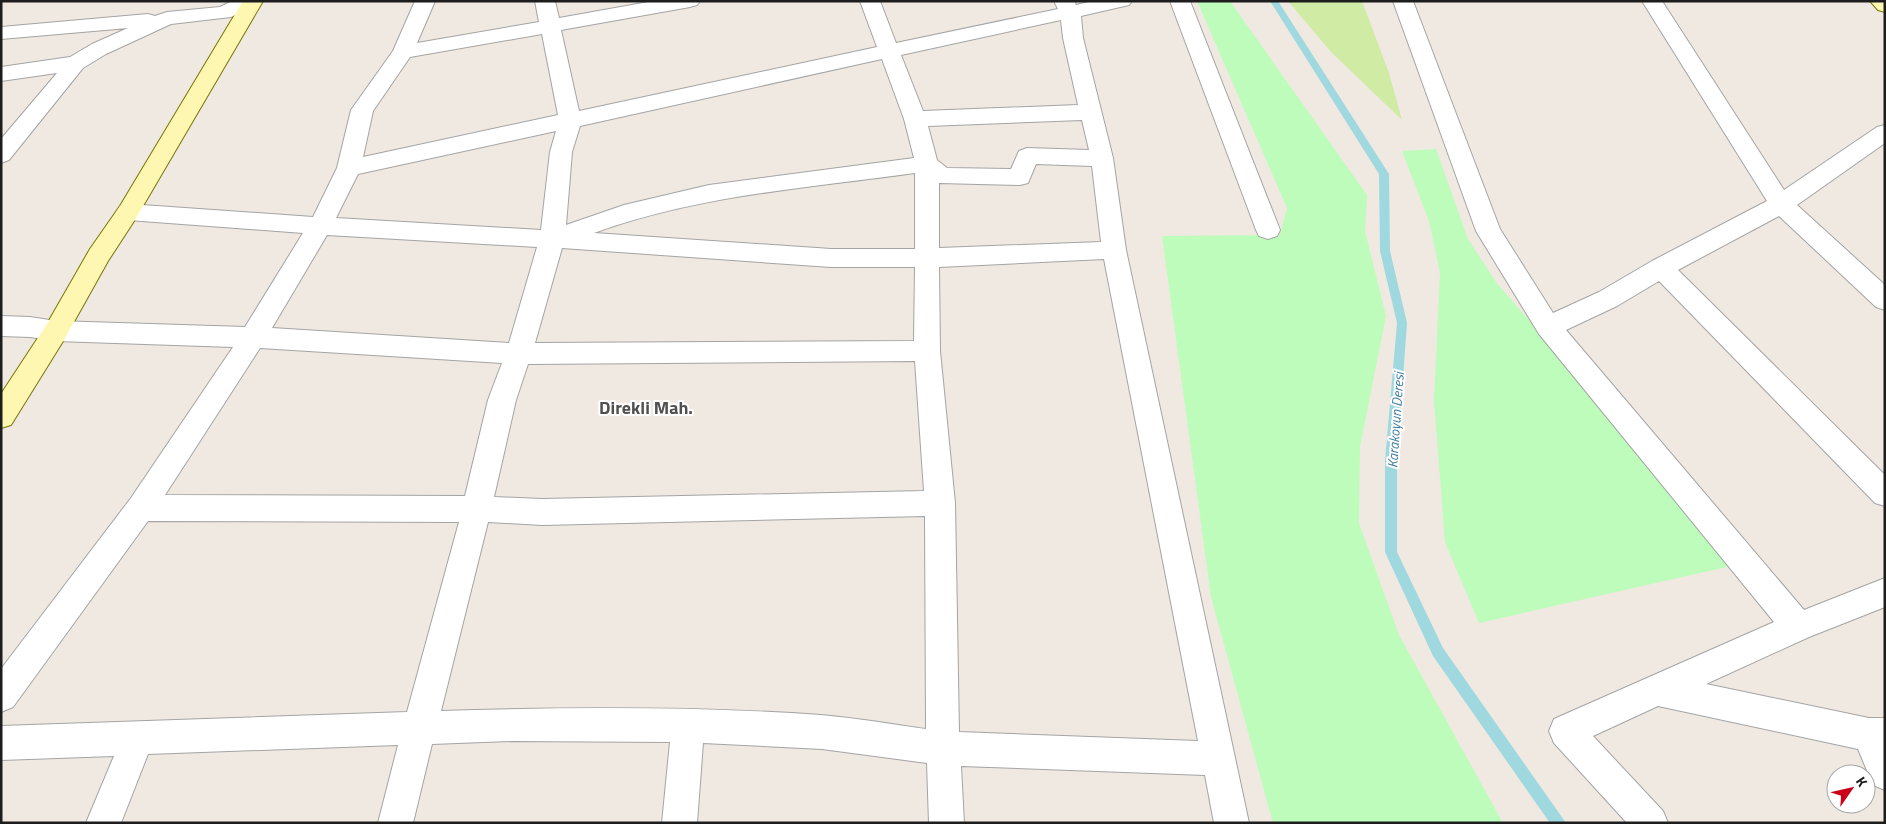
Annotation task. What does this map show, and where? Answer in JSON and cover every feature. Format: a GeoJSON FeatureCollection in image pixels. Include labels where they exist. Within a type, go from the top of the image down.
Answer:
{"type":"FeatureCollection","features":[{"type":"Feature","properties":{"kind":"main road"},"geometry":{"type":"LineString","coordinates":[[1,417],[56,331],[99,255],[128,212],[253,1]]}},
{"type":"Feature","properties":{"kind":"main road"},"geometry":{"type":"LineString","coordinates":[[1880,1],[1885,6]]}},
{"type":"Feature","properties":{"kind":"street"},"geometry":{"type":"LineString","coordinates":[[1,33],[224,13],[248,1]]}},
{"type":"Feature","properties":{"kind":"street"},"geometry":{"type":"LineString","coordinates":[[1,696],[140,508],[254,337],[320,226],[349,168],[362,110],[403,52],[425,1]]}},
{"type":"Feature","properties":{"kind":"street"},"geometry":{"type":"LineString","coordinates":[[394,823],[477,509],[502,400],[520,354],[552,239],[560,152],[570,120],[545,1]]}},
{"type":"Feature","properties":{"kind":"street"},"geometry":{"type":"LineString","coordinates":[[403,52],[690,1]]}},
{"type":"Feature","properties":{"kind":"street"},"geometry":{"type":"LineString","coordinates":[[870,1],[887,51],[915,119],[928,164],[927,351],[940,503],[943,748],[947,823]]}},
{"type":"Feature","properties":{"kind":"street"},"geometry":{"type":"LineString","coordinates":[[349,168],[887,51],[1068,7],[1122,1]]}},
{"type":"Feature","properties":{"kind":"street"},"geometry":{"type":"LineString","coordinates":[[1180,1],[1268,230]]}},
{"type":"Feature","properties":{"kind":"street"},"geometry":{"type":"LineString","coordinates":[[1403,1],[1488,230],[1548,327],[1798,627]]}},
{"type":"Feature","properties":{"kind":"street"},"geometry":{"type":"LineString","coordinates":[[1652,1],[1781,204],[1885,300]]}},
{"type":"Feature","properties":{"kind":"street"},"geometry":{"type":"LineString","coordinates":[[1068,7],[1073,38],[1102,158],[1114,250],[1232,823]]}},
{"type":"Feature","properties":{"kind":"street"},"geometry":{"type":"LineString","coordinates":[[1,155],[76,63],[99,49],[167,18]]}},
{"type":"Feature","properties":{"kind":"street"},"geometry":{"type":"LineString","coordinates":[[1,74],[76,63]]}},
{"type":"Feature","properties":{"kind":"street"},"geometry":{"type":"LineString","coordinates":[[915,119],[1091,112]]}},
{"type":"Feature","properties":{"kind":"street"},"geometry":{"type":"LineString","coordinates":[[1548,327],[1608,299],[1661,268],[1781,204],[1885,132]]}},
{"type":"Feature","properties":{"kind":"street"},"geometry":{"type":"LineString","coordinates":[[552,239],[624,213],[709,193],[928,164],[942,176],[1020,177],[1027,156],[1102,158]]}},
{"type":"Feature","properties":{"kind":"street"},"geometry":{"type":"LineString","coordinates":[[128,212],[831,258],[926,258],[1114,250]]}},
{"type":"Feature","properties":{"kind":"street"},"geometry":{"type":"LineString","coordinates":[[1661,268],[1885,494]]}},
{"type":"Feature","properties":{"kind":"street"},"geometry":{"type":"LineString","coordinates":[[1,326],[30,327],[56,331],[254,337],[520,354],[927,351]]}},
{"type":"Feature","properties":{"kind":"street"},"geometry":{"type":"LineString","coordinates":[[140,508],[477,509],[542,512],[940,503]]}},
{"type":"Feature","properties":{"kind":"street"},"geometry":{"type":"LineString","coordinates":[[1652,823],[1566,731],[1798,627],[1885,592]]}},
{"type":"Feature","properties":{"kind":"street"},"geometry":{"type":"LineString","coordinates":[[1656,690],[1877,735],[1885,774]]}},
{"type":"Feature","properties":{"kind":"street"},"geometry":{"type":"LineString","coordinates":[[1,743],[138,739],[256,732],[512,725],[688,726],[822,732],[943,748],[1218,759]]}},
{"type":"Feature","properties":{"kind":"street"},"geometry":{"type":"LineString","coordinates":[[679,823],[688,726]]}},
{"type":"Feature","properties":{"kind":"street"},"geometry":{"type":"LineString","coordinates":[[103,823],[138,739]]}},
{"type":"Feature","properties":{"kind":"green space"},"geometry":{"type":"Polygon","coordinates":[[[1197,1],[1230,1],[1367,195],[1365,231],[1386,316],[1360,447],[1359,523],[1399,635],[1503,823],[1273,823],[1211,597],[1162,236],[1280,235],[1287,208],[1197,1]]]}},
{"type":"Feature","properties":{"kind":"green space"},"geometry":{"type":"Polygon","coordinates":[[[1288,1],[1362,1],[1389,73],[1402,120],[1331,52],[1288,1]]]}},
{"type":"Feature","properties":{"kind":"green space"},"geometry":{"type":"Polygon","coordinates":[[[1436,149],[1468,239],[1496,282],[1740,564],[1479,623],[1445,542],[1434,400],[1440,273],[1429,221],[1402,151],[1436,149]]]}},
{"type":"Feature","properties":{"kind":"waterway","name":"Karakoyun Deresi"},"geometry":{"type":"LineString","coordinates":[[1274,1],[1384,174],[1385,251],[1402,323],[1391,461],[1391,552],[1438,652],[1559,823]]}},
{"type":"Feature","properties":{"kind":"district","name":"Direkli Mah."},"geometry":{"type":"Point","coordinates":[646,407]}}]}
